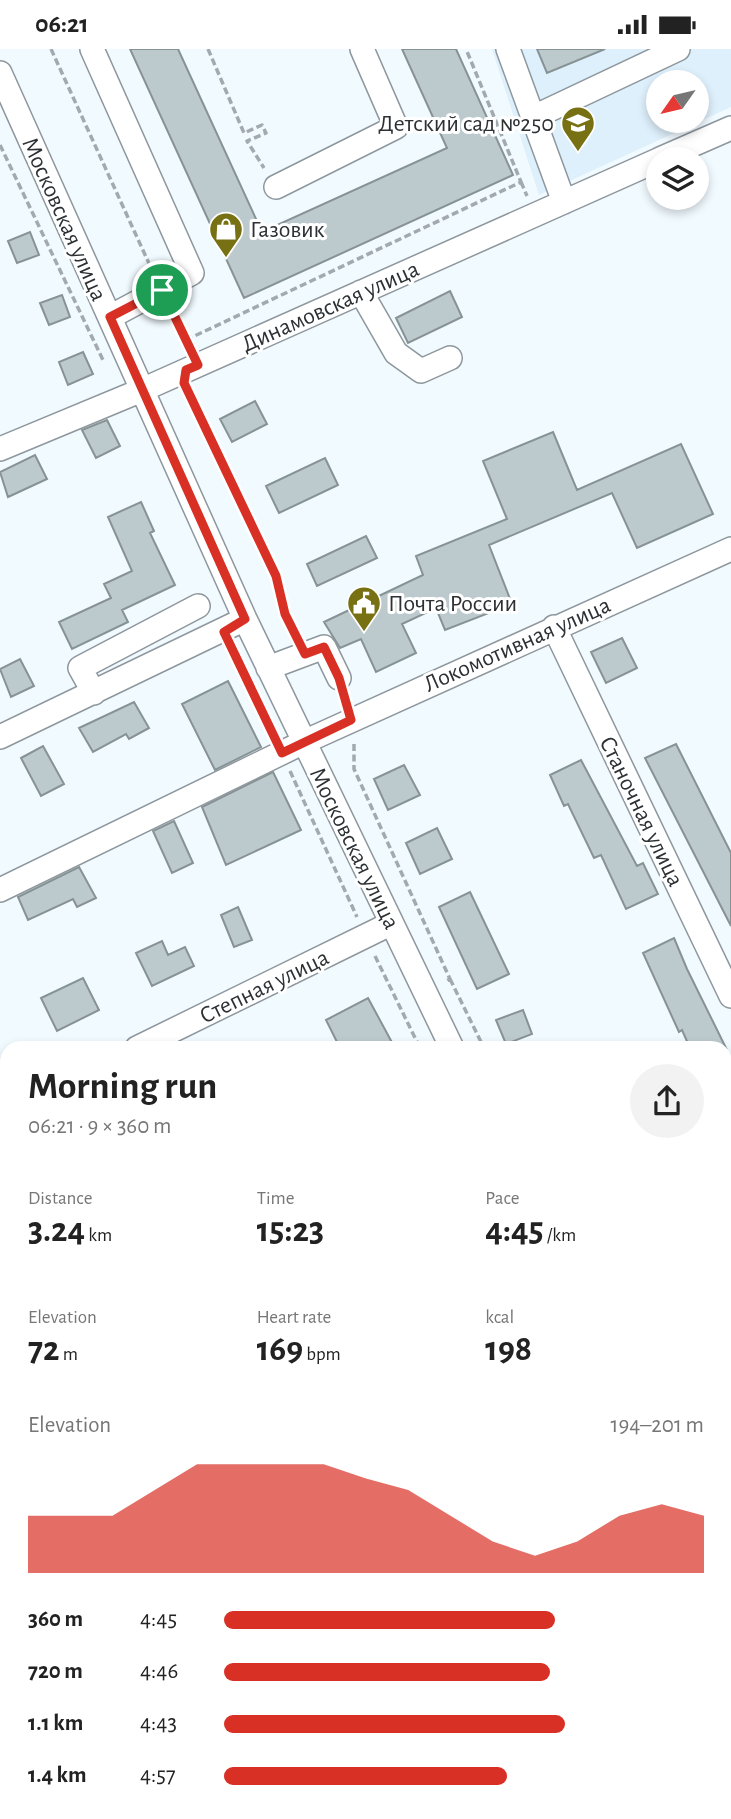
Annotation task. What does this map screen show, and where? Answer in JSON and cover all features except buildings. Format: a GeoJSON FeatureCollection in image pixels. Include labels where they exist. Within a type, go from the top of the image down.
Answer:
{"type":"FeatureCollection","features":[{"type":"Feature","properties":{"kind":"street"},"geometry":{"type":"LineString","coordinates":[[92,49],[192,273],[110,317]]}},
{"type":"Feature","properties":{"kind":"street"},"geometry":{"type":"LineString","coordinates":[[276,187],[396,127],[362,49]]}},
{"type":"Feature","properties":{"kind":"street"},"geometry":{"type":"LineString","coordinates":[[508,49],[564,202]]}},
{"type":"Feature","properties":{"kind":"street"},"geometry":{"type":"LineString","coordinates":[[533,118],[678,49]]}},
{"type":"Feature","properties":{"kind":"street","name":"Московская улица"},"geometry":{"type":"LineString","coordinates":[[0,73],[245,619],[449,1041]]}},
{"type":"Feature","properties":{"kind":"street","name":"Динамовская улица"},"geometry":{"type":"LineString","coordinates":[[688,147],[731,128]]}},
{"type":"Feature","properties":{"kind":"street","name":"Динамовская улица"},"geometry":{"type":"LineString","coordinates":[[0,449],[142,390],[646,166]]}},
{"type":"Feature","properties":{"kind":"street"},"geometry":{"type":"LineString","coordinates":[[361,292],[396,353],[404,359],[421,371],[450,358]]}},
{"type":"Feature","properties":{"kind":"street","name":"Локомотивная улица"},"geometry":{"type":"LineString","coordinates":[[0,890],[351,720],[731,548]]}},
{"type":"Feature","properties":{"kind":"street"},"geometry":{"type":"LineString","coordinates":[[94,693],[80,668],[198,606]]}},
{"type":"Feature","properties":{"kind":"street"},"geometry":{"type":"LineString","coordinates":[[0,737],[224,632],[245,619]]}},
{"type":"Feature","properties":{"kind":"street","name":"Станочная улица"},"geometry":{"type":"LineString","coordinates":[[554,627],[731,996]]}},
{"type":"Feature","properties":{"kind":"street"},"geometry":{"type":"LineString","coordinates":[[268,668],[324,647],[339,678]]}},
{"type":"Feature","properties":{"kind":"street","name":"Степная улица"},"geometry":{"type":"LineString","coordinates":[[151,1041],[390,924]]}},
{"type":"Feature","properties":{"kind":"path"},"geometry":{"type":"LineString","coordinates":[[51,49],[186,340],[521,182],[466,49]]}},
{"type":"Feature","properties":{"kind":"path"},"geometry":{"type":"LineString","coordinates":[[208,49],[244,133],[262,125],[266,133],[247,141],[276,187]]}},
{"type":"Feature","properties":{"kind":"path"},"geometry":{"type":"LineString","coordinates":[[0,145],[104,362]]}},
{"type":"Feature","properties":{"kind":"path"},"geometry":{"type":"LineString","coordinates":[[186,370],[184,383],[276,576],[285,614],[305,654]]}},
{"type":"Feature","properties":{"kind":"path"},"geometry":{"type":"LineString","coordinates":[[224,632],[417,1041]]}},
{"type":"Feature","properties":{"kind":"path"},"geometry":{"type":"LineString","coordinates":[[351,720],[355,730],[354,769],[481,1041]]}},
{"type":"Feature","properties":{"kind":"path"},"geometry":{"type":"LineString","coordinates":[[399,1005],[450,979]]}},
{"type":"Feature","properties":{"kind":"shaded area","name":"Детский сад №250"},"geometry":{"type":"Polygon","coordinates":[[[492,49],[731,49],[731,107],[709,117],[709,70],[646,70],[646,133],[674,133],[539,195],[492,49]]]}},
{"type":"Feature","properties":{"kind":"place","name":"Детский сад №250"},"geometry":{"type":"Point","coordinates":[578,153]}},
{"type":"Feature","properties":{"kind":"place","name":"Газовик"},"geometry":{"type":"Point","coordinates":[226,259]}},
{"type":"Feature","properties":{"kind":"place","name":"Почта России"},"geometry":{"type":"Point","coordinates":[364,633]}},
{"type":"Feature","properties":{"kind":"route"},"geometry":{"type":"LineString","coordinates":[[162,290],[198,365],[186,370],[184,383],[276,576],[285,614],[305,654],[324,647],[339,678],[351,720],[282,753],[224,632],[245,619],[110,317],[162,290]]}}]}
